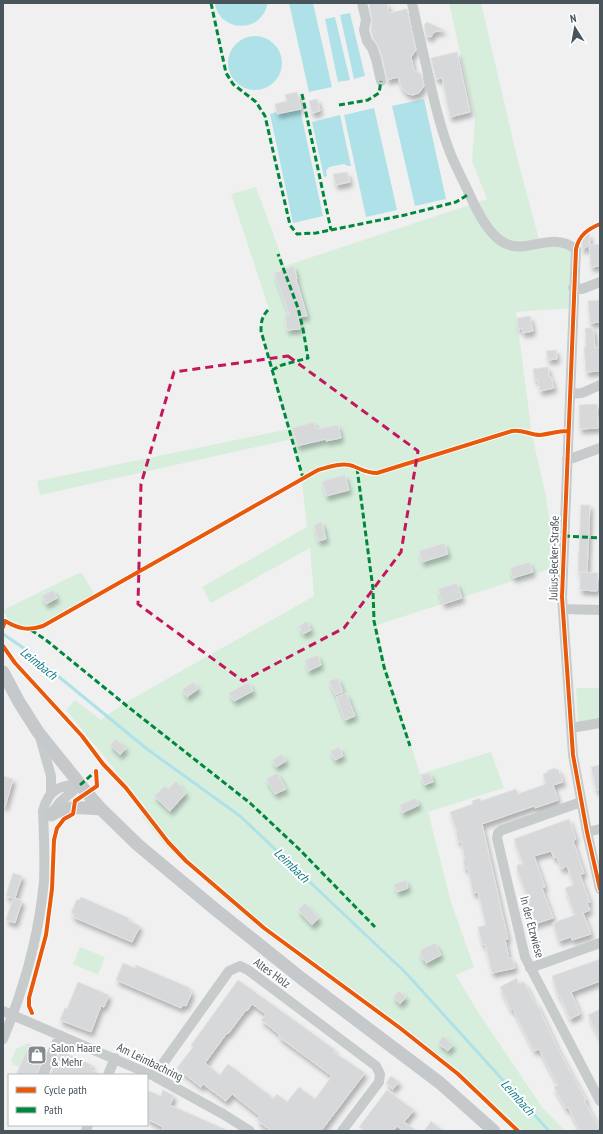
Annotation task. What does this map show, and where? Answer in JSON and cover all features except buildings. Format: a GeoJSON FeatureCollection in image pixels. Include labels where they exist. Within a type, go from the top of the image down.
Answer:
{"type":"FeatureCollection","features":[{"type":"Feature","properties":{"kind":"main road"},"geometry":{"type":"LineString","coordinates":[[3,672],[19,702],[38,732],[80,785],[138,845],[301,978],[440,1083],[494,1131]]}},
{"type":"Feature","properties":{"kind":"main road"},"geometry":{"type":"LineString","coordinates":[[51,815],[57,811],[68,808],[102,809]]}},
{"type":"Feature","properties":{"kind":"street"},"geometry":{"type":"LineString","coordinates":[[362,3],[366,20],[364,30],[367,41],[372,48],[376,59],[381,80]]}},
{"type":"Feature","properties":{"kind":"street","name":"Julius-Becker-Straße"},"geometry":{"type":"LineString","coordinates":[[412,3],[440,122],[448,147],[473,204],[487,226],[497,238],[511,246],[522,247],[550,241],[558,241],[576,249],[573,288],[562,593],[576,727],[574,760],[581,802],[600,890]]}},
{"type":"Feature","properties":{"kind":"street"},"geometry":{"type":"LineString","coordinates":[[573,288],[582,289],[600,282]]}},
{"type":"Feature","properties":{"kind":"street"},"geometry":{"type":"LineString","coordinates":[[570,394],[578,394],[600,385]]}},
{"type":"Feature","properties":{"kind":"street"},"geometry":{"type":"LineString","coordinates":[[567,459],[600,448]]}},
{"type":"Feature","properties":{"kind":"street"},"geometry":{"type":"LineString","coordinates":[[563,609],[600,610]]}},
{"type":"Feature","properties":{"kind":"street"},"geometry":{"type":"LineString","coordinates":[[576,727],[600,723]]}},
{"type":"Feature","properties":{"kind":"street"},"geometry":{"type":"LineString","coordinates":[[38,732],[51,776],[51,793]]}},
{"type":"Feature","properties":{"kind":"street"},"geometry":{"type":"LineString","coordinates":[[3,1039],[24,984],[38,921],[44,880],[44,806],[51,793],[60,787],[80,785]]}},
{"type":"Feature","properties":{"kind":"street"},"geometry":{"type":"LineString","coordinates":[[43,831],[60,802],[80,785]]}},
{"type":"Feature","properties":{"kind":"street","name":"In der Etzwiese"},"geometry":{"type":"LineString","coordinates":[[581,802],[505,828],[500,831],[498,835],[523,951],[530,968],[600,1102]]}},
{"type":"Feature","properties":{"kind":"street"},"geometry":{"type":"LineString","coordinates":[[587,832],[600,829]]}},
{"type":"Feature","properties":{"kind":"street"},"geometry":{"type":"LineString","coordinates":[[530,968],[600,943]]}},
{"type":"Feature","properties":{"kind":"street","name":"Altes Holz"},"geometry":{"type":"LineString","coordinates":[[154,1076],[229,971],[240,966],[248,970],[376,1066],[380,1074],[379,1082],[342,1131]]}},
{"type":"Feature","properties":{"kind":"street","name":"Am Leimbachring"},"geometry":{"type":"LineString","coordinates":[[3,1011],[154,1076],[223,1114],[250,1131]]}},
{"type":"Feature","properties":{"kind":"street"},"geometry":{"type":"LineString","coordinates":[[43,1074],[60,1035]]}},
{"type":"Feature","properties":{"kind":"street"},"geometry":{"type":"LineString","coordinates":[[108,1074],[115,1058]]}},
{"type":"Feature","properties":{"kind":"highlighted area"},"geometry":{"type":"Polygon","coordinates":[[[288,356],[418,451],[401,552],[344,628],[243,681],[138,604],[141,484],[174,372],[288,356]]]}},
{"type":"Feature","properties":{"kind":"green space"},"geometry":{"type":"Polygon","coordinates":[[[449,3],[481,3],[517,157],[540,243],[576,249],[572,308],[516,312],[532,435],[546,496],[556,567],[377,625],[386,666],[420,774],[491,752],[504,788],[428,812],[451,902],[474,967],[456,975],[478,1012],[542,1107],[565,1131],[514,1131],[457,1077],[399,1031],[263,932],[164,844],[142,816],[146,808],[66,710],[75,700],[101,720],[123,704],[314,596],[310,548],[211,603],[202,587],[307,527],[300,466],[292,439],[40,495],[37,481],[289,429],[261,331],[261,324],[269,309],[231,194],[256,187],[285,266],[487,199],[472,161],[475,119],[449,3]]]}},
{"type":"Feature","properties":{"kind":"green space"},"geometry":{"type":"Polygon","coordinates":[[[81,572],[95,595],[53,619],[41,624],[19,626],[10,621],[3,610],[81,572]]]}},
{"type":"Feature","properties":{"kind":"green space"},"geometry":{"type":"Polygon","coordinates":[[[577,688],[600,688],[600,725],[578,723],[577,688]]]}},
{"type":"Feature","properties":{"kind":"green space"},"geometry":{"type":"Polygon","coordinates":[[[80,947],[105,957],[98,975],[73,964],[80,947]]]}},
{"type":"Feature","properties":{"kind":"green space"},"geometry":{"type":"Polygon","coordinates":[[[30,1042],[19,1067],[12,1064],[13,1062],[11,1061],[16,1049],[30,1042]]]}},
{"type":"Feature","properties":{"kind":"water"},"geometry":{"type":"Polygon","coordinates":[[[215,3],[268,3],[264,14],[261,17],[255,22],[241,26],[227,22],[221,17],[217,11],[215,3]]]}},
{"type":"Feature","properties":{"kind":"water"},"geometry":{"type":"Polygon","coordinates":[[[289,3],[313,3],[332,87],[309,92],[289,3]]]}},
{"type":"Feature","properties":{"kind":"water"},"geometry":{"type":"Polygon","coordinates":[[[350,13],[365,76],[354,79],[340,15],[350,13]]]}},
{"type":"Feature","properties":{"kind":"water"},"geometry":{"type":"Polygon","coordinates":[[[335,17],[350,80],[338,82],[325,19],[335,17]]]}},
{"type":"Feature","properties":{"kind":"water"},"geometry":{"type":"Polygon","coordinates":[[[255,36],[265,38],[274,44],[280,53],[282,63],[280,73],[274,82],[265,88],[255,90],[245,88],[236,82],[230,73],[228,63],[230,53],[236,44],[245,38],[255,36]]]}},
{"type":"Feature","properties":{"kind":"water"},"geometry":{"type":"Polygon","coordinates":[[[424,99],[446,199],[415,206],[392,106],[424,99]]]}},
{"type":"Feature","properties":{"kind":"water"},"geometry":{"type":"Polygon","coordinates":[[[374,108],[397,210],[366,217],[344,115],[374,108]]]}},
{"type":"Feature","properties":{"kind":"water"},"geometry":{"type":"Polygon","coordinates":[[[300,109],[323,216],[293,223],[270,114],[277,112],[278,114],[300,109]]]}},
{"type":"Feature","properties":{"kind":"water"},"geometry":{"type":"Polygon","coordinates":[[[340,115],[351,166],[344,164],[329,167],[326,171],[327,176],[324,177],[312,122],[340,115]]]}},
{"type":"Feature","properties":{"kind":"waterway","name":"Leimbach"},"geometry":{"type":"LineString","coordinates":[[3,634],[25,649],[147,749],[240,816],[405,972],[549,1131]]}},
{"type":"Feature","properties":{"kind":"marked path"},"geometry":{"type":"LineString","coordinates":[[211,3],[226,73],[233,84],[256,102],[265,116],[290,225],[297,234],[316,233],[405,215],[456,202],[469,194]]}},
{"type":"Feature","properties":{"kind":"marked path"},"geometry":{"type":"LineString","coordinates":[[339,105],[368,100],[379,93],[381,81]]}},
{"type":"Feature","properties":{"kind":"marked path"},"geometry":{"type":"LineString","coordinates":[[302,94],[331,230]]}},
{"type":"Feature","properties":{"kind":"marked path"},"geometry":{"type":"LineString","coordinates":[[272,370],[282,365],[308,358],[298,308],[278,254]]}},
{"type":"Feature","properties":{"kind":"marked path"},"geometry":{"type":"LineString","coordinates":[[268,310],[262,319],[261,331],[303,478]]}},
{"type":"Feature","properties":{"kind":"marked path"},"geometry":{"type":"LineString","coordinates":[[357,468],[373,589],[374,621],[384,667],[410,746]]}},
{"type":"Feature","properties":{"kind":"marked path"},"geometry":{"type":"LineString","coordinates":[[564,536],[600,538]]}},
{"type":"Feature","properties":{"kind":"marked path"},"geometry":{"type":"LineString","coordinates":[[31,630],[46,640],[250,803],[299,849],[375,927]]}},
{"type":"Feature","properties":{"kind":"marked path"},"geometry":{"type":"LineString","coordinates":[[80,785],[97,770]]}},
{"type":"Feature","properties":{"kind":"cycle path"},"geometry":{"type":"LineString","coordinates":[[600,224],[582,236],[576,249],[562,597],[573,755],[587,832],[600,889]]}},
{"type":"Feature","properties":{"kind":"cycle path"},"geometry":{"type":"LineString","coordinates":[[3,627],[5,621],[15,626],[28,629],[43,626],[318,470],[336,465],[349,465],[367,472],[377,473],[512,431],[540,435],[568,431]]}},
{"type":"Feature","properties":{"kind":"cycle path"},"geometry":{"type":"LineString","coordinates":[[3,646],[15,663],[82,736],[103,764],[126,788],[168,842],[186,861],[264,928],[400,1028],[458,1074],[518,1131]]}},
{"type":"Feature","properties":{"kind":"cycle path"},"geometry":{"type":"LineString","coordinates":[[32,1013],[29,1006],[29,998],[46,935],[52,889],[54,840],[57,828],[64,819],[73,814],[75,801],[97,786],[96,771]]}},
{"type":"Feature","properties":{"kind":"place","name":"Salon Haare & Mehr"},"geometry":{"type":"Point","coordinates":[37,1055]}}]}
